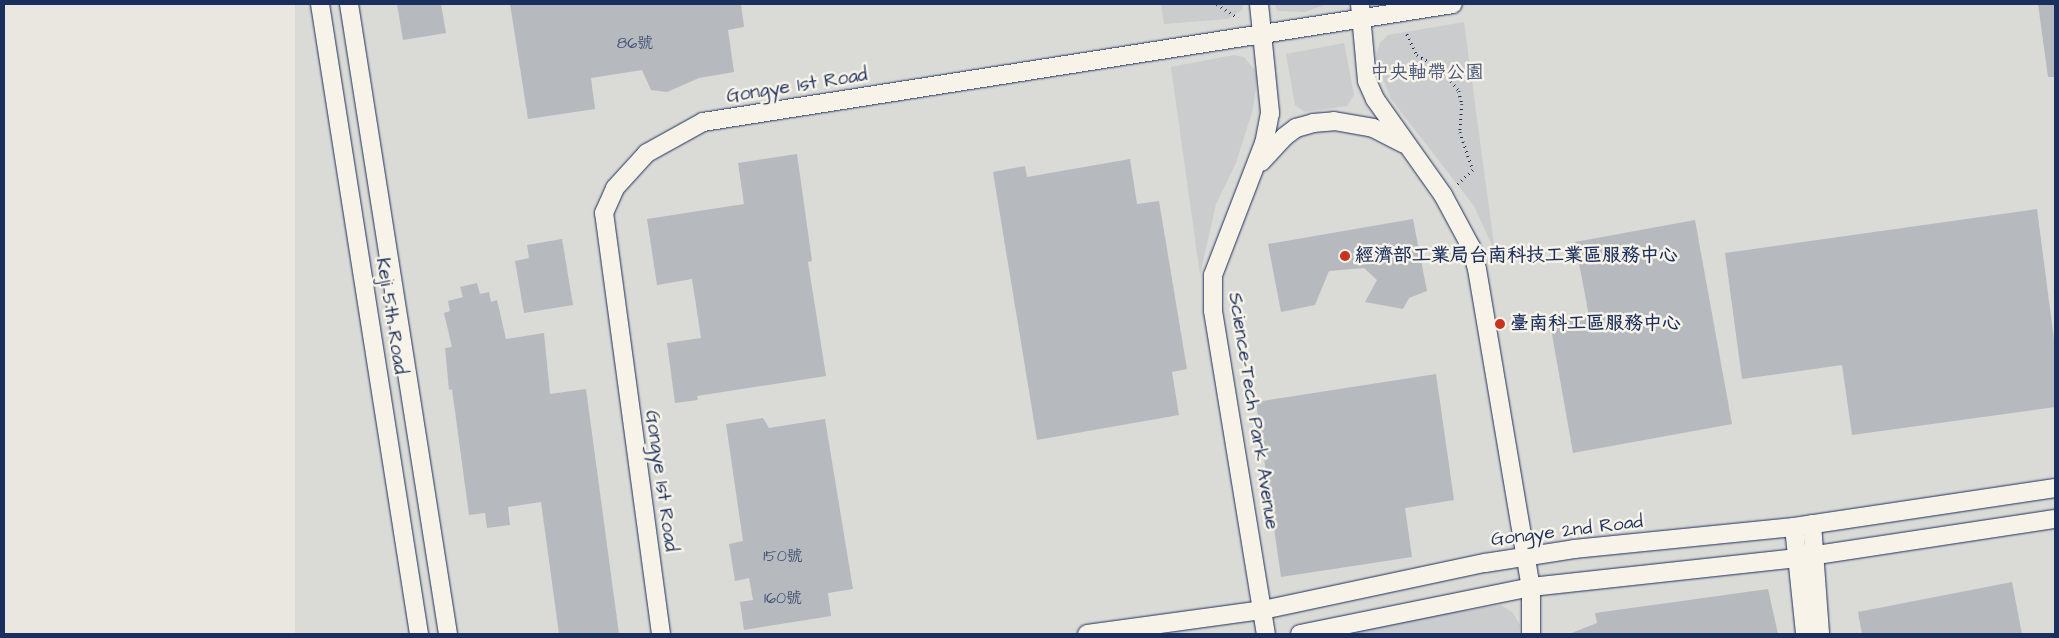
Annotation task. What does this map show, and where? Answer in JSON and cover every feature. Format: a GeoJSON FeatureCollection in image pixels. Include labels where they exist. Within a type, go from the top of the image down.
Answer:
{"type":"FeatureCollection","features":[{"type":"Feature","properties":{"kind":"street","name":"Keji 5th Road"},"geometry":{"type":"LineString","coordinates":[[320,4],[420,634]]}},
{"type":"Feature","properties":{"kind":"street","name":"Keji 5th Road"},"geometry":{"type":"LineString","coordinates":[[349,4],[448,634]]}},
{"type":"Feature","properties":{"kind":"street","name":"Science-Tech Park Avenue"},"geometry":{"type":"LineString","coordinates":[[1259,4],[1264,35],[1270,113],[1254,171],[1213,275],[1213,311],[1264,610],[1266,634]]}},
{"type":"Feature","properties":{"kind":"street","name":"Gongye 1st Road"},"geometry":{"type":"LineString","coordinates":[[660,634],[604,213],[615,188],[648,153],[703,122],[1264,35],[1360,11],[1453,4]]}},
{"type":"Feature","properties":{"kind":"street","name":"Science-Tech Park Avenue"},"geometry":{"type":"LineString","coordinates":[[1360,11],[1367,81],[1383,113],[1443,195],[1471,248],[1477,269],[1531,587],[1531,634]]}},
{"type":"Feature","properties":{"kind":"street","name":"Science-Tech Park Avenue"},"geometry":{"type":"LineString","coordinates":[[1254,171],[1284,137],[1296,128],[1313,123],[1334,121],[1373,128],[1406,145]]}},
{"type":"Feature","properties":{"kind":"street","name":"Gongye 2nd Road"},"geometry":{"type":"LineString","coordinates":[[1087,634],[1264,610],[1574,549],[1803,526],[2055,488]]}},
{"type":"Feature","properties":{"kind":"street"},"geometry":{"type":"LineString","coordinates":[[1300,634],[1531,587],[1805,557],[2055,519]]}},
{"type":"Feature","properties":{"kind":"street"},"geometry":{"type":"LineString","coordinates":[[1803,526],[1805,634]]}},
{"type":"Feature","properties":{"kind":"street"},"geometry":{"type":"LineString","coordinates":[[1805,557],[1820,634]]}},
{"type":"Feature","properties":{"kind":"path"},"geometry":{"type":"LineString","coordinates":[[1217,4],[1238,18]]}},
{"type":"Feature","properties":{"kind":"path"},"geometry":{"type":"LineString","coordinates":[[1407,34],[1418,55],[1442,69],[1452,80],[1462,104],[1460,132],[1473,170],[1443,195]]}},
{"type":"Feature","properties":{"kind":"shaded area"},"geometry":{"type":"Polygon","coordinates":[[[295,4],[2055,4],[2055,634],[295,634],[295,4]]]}},
{"type":"Feature","properties":{"kind":"green space"},"geometry":{"type":"Polygon","coordinates":[[[1161,4],[1243,4],[1242,10],[1228,19],[1164,24],[1161,4]]]}},
{"type":"Feature","properties":{"kind":"green space"},"geometry":{"type":"Polygon","coordinates":[[[1274,4],[1327,4],[1305,12],[1278,11],[1274,4]]]}},
{"type":"Feature","properties":{"kind":"green space","name":"中央軸帶公園"},"geometry":{"type":"Polygon","coordinates":[[[1464,22],[1495,252],[1474,206],[1391,99],[1375,59],[1380,43],[1388,35],[1464,22]]]}},
{"type":"Feature","properties":{"kind":"green space","name":"中央軸帶公園"},"geometry":{"type":"Polygon","coordinates":[[[1344,43],[1354,95],[1347,106],[1305,112],[1295,105],[1286,54],[1344,43]]]}},
{"type":"Feature","properties":{"kind":"green space"},"geometry":{"type":"Polygon","coordinates":[[[1234,55],[1244,57],[1258,74],[1253,109],[1236,163],[1216,204],[1200,275],[1171,67],[1234,55]]]}},
{"type":"Feature","properties":{"kind":"green space"},"geometry":{"type":"Polygon","coordinates":[[[1501,605],[1513,613],[1520,625],[1519,634],[1316,634],[1501,605]]]}},
{"type":"Feature","properties":{"kind":"building"},"geometry":{"type":"Polygon","coordinates":[[[397,4],[441,4],[446,33],[403,40],[397,4]]]}},
{"type":"Feature","properties":{"kind":"building"},"geometry":{"type":"Polygon","coordinates":[[[510,4],[741,4],[744,27],[728,30],[734,72],[699,78],[667,92],[651,90],[642,70],[591,78],[595,109],[528,119],[510,4]]]}},
{"type":"Feature","properties":{"kind":"building"},"geometry":{"type":"Polygon","coordinates":[[[2038,4],[2055,4],[2055,77],[2048,77],[2038,4]]]}},
{"type":"Feature","properties":{"kind":"building"},"geometry":{"type":"Polygon","coordinates":[[[797,154],[812,261],[808,262],[826,376],[697,396],[698,400],[675,403],[667,343],[701,338],[692,279],[657,285],[647,219],[744,204],[738,163],[797,154]]]}},
{"type":"Feature","properties":{"kind":"building"},"geometry":{"type":"Polygon","coordinates":[[[1130,159],[1137,204],[1159,201],[1187,369],[1172,372],[1179,415],[1037,440],[993,172],[1025,166],[1027,177],[1130,159]]]}},
{"type":"Feature","properties":{"kind":"building"},"geometry":{"type":"Polygon","coordinates":[[[2037,209],[2055,347],[2055,407],[1852,435],[1842,365],[1742,379],[1725,253],[2037,209]]]}},
{"type":"Feature","properties":{"kind":"building","name":"經濟部工業局台南科技工業區服務中心"},"geometry":{"type":"Polygon","coordinates":[[[1413,219],[1427,291],[1409,298],[1403,309],[1365,302],[1377,280],[1364,268],[1329,271],[1315,305],[1281,312],[1268,244],[1413,219]]]}},
{"type":"Feature","properties":{"kind":"building"},"geometry":{"type":"Polygon","coordinates":[[[1695,220],[1732,424],[1573,453],[1550,323],[1589,316],[1575,242],[1695,220]]]}},
{"type":"Feature","properties":{"kind":"building"},"geometry":{"type":"Polygon","coordinates":[[[562,239],[573,305],[524,313],[515,261],[529,258],[527,245],[562,239]]]}},
{"type":"Feature","properties":{"kind":"building"},"geometry":{"type":"Polygon","coordinates":[[[477,283],[480,294],[489,292],[491,302],[497,300],[506,339],[544,333],[550,394],[586,389],[619,634],[559,634],[541,502],[508,507],[510,525],[487,528],[485,513],[469,515],[452,389],[449,390],[445,348],[452,347],[444,313],[450,311],[448,301],[463,297],[460,287],[477,283]]]}},
{"type":"Feature","properties":{"kind":"building"},"geometry":{"type":"Polygon","coordinates":[[[1436,374],[1454,500],[1405,508],[1412,557],[1281,577],[1256,402],[1436,374]]]}},
{"type":"Feature","properties":{"kind":"building"},"geometry":{"type":"Polygon","coordinates":[[[763,418],[769,428],[825,419],[853,589],[828,593],[831,616],[744,630],[740,602],[753,600],[749,578],[735,581],[729,544],[743,541],[726,424],[763,418]]]}},
{"type":"Feature","properties":{"kind":"building"},"geometry":{"type":"Polygon","coordinates":[[[2012,582],[2022,634],[1862,634],[1858,612],[2012,582]]]}},
{"type":"Feature","properties":{"kind":"building"},"geometry":{"type":"Polygon","coordinates":[[[1768,589],[1778,634],[1569,634],[1597,623],[1595,613],[1768,589]]]}},
{"type":"Feature","properties":{"kind":"place","name":"經濟部工業局台南科技工業區服務中心"},"geometry":{"type":"Point","coordinates":[1345,256]}},
{"type":"Feature","properties":{"kind":"place","name":"臺南科工區服務中心"},"geometry":{"type":"Point","coordinates":[1500,324]}}]}
